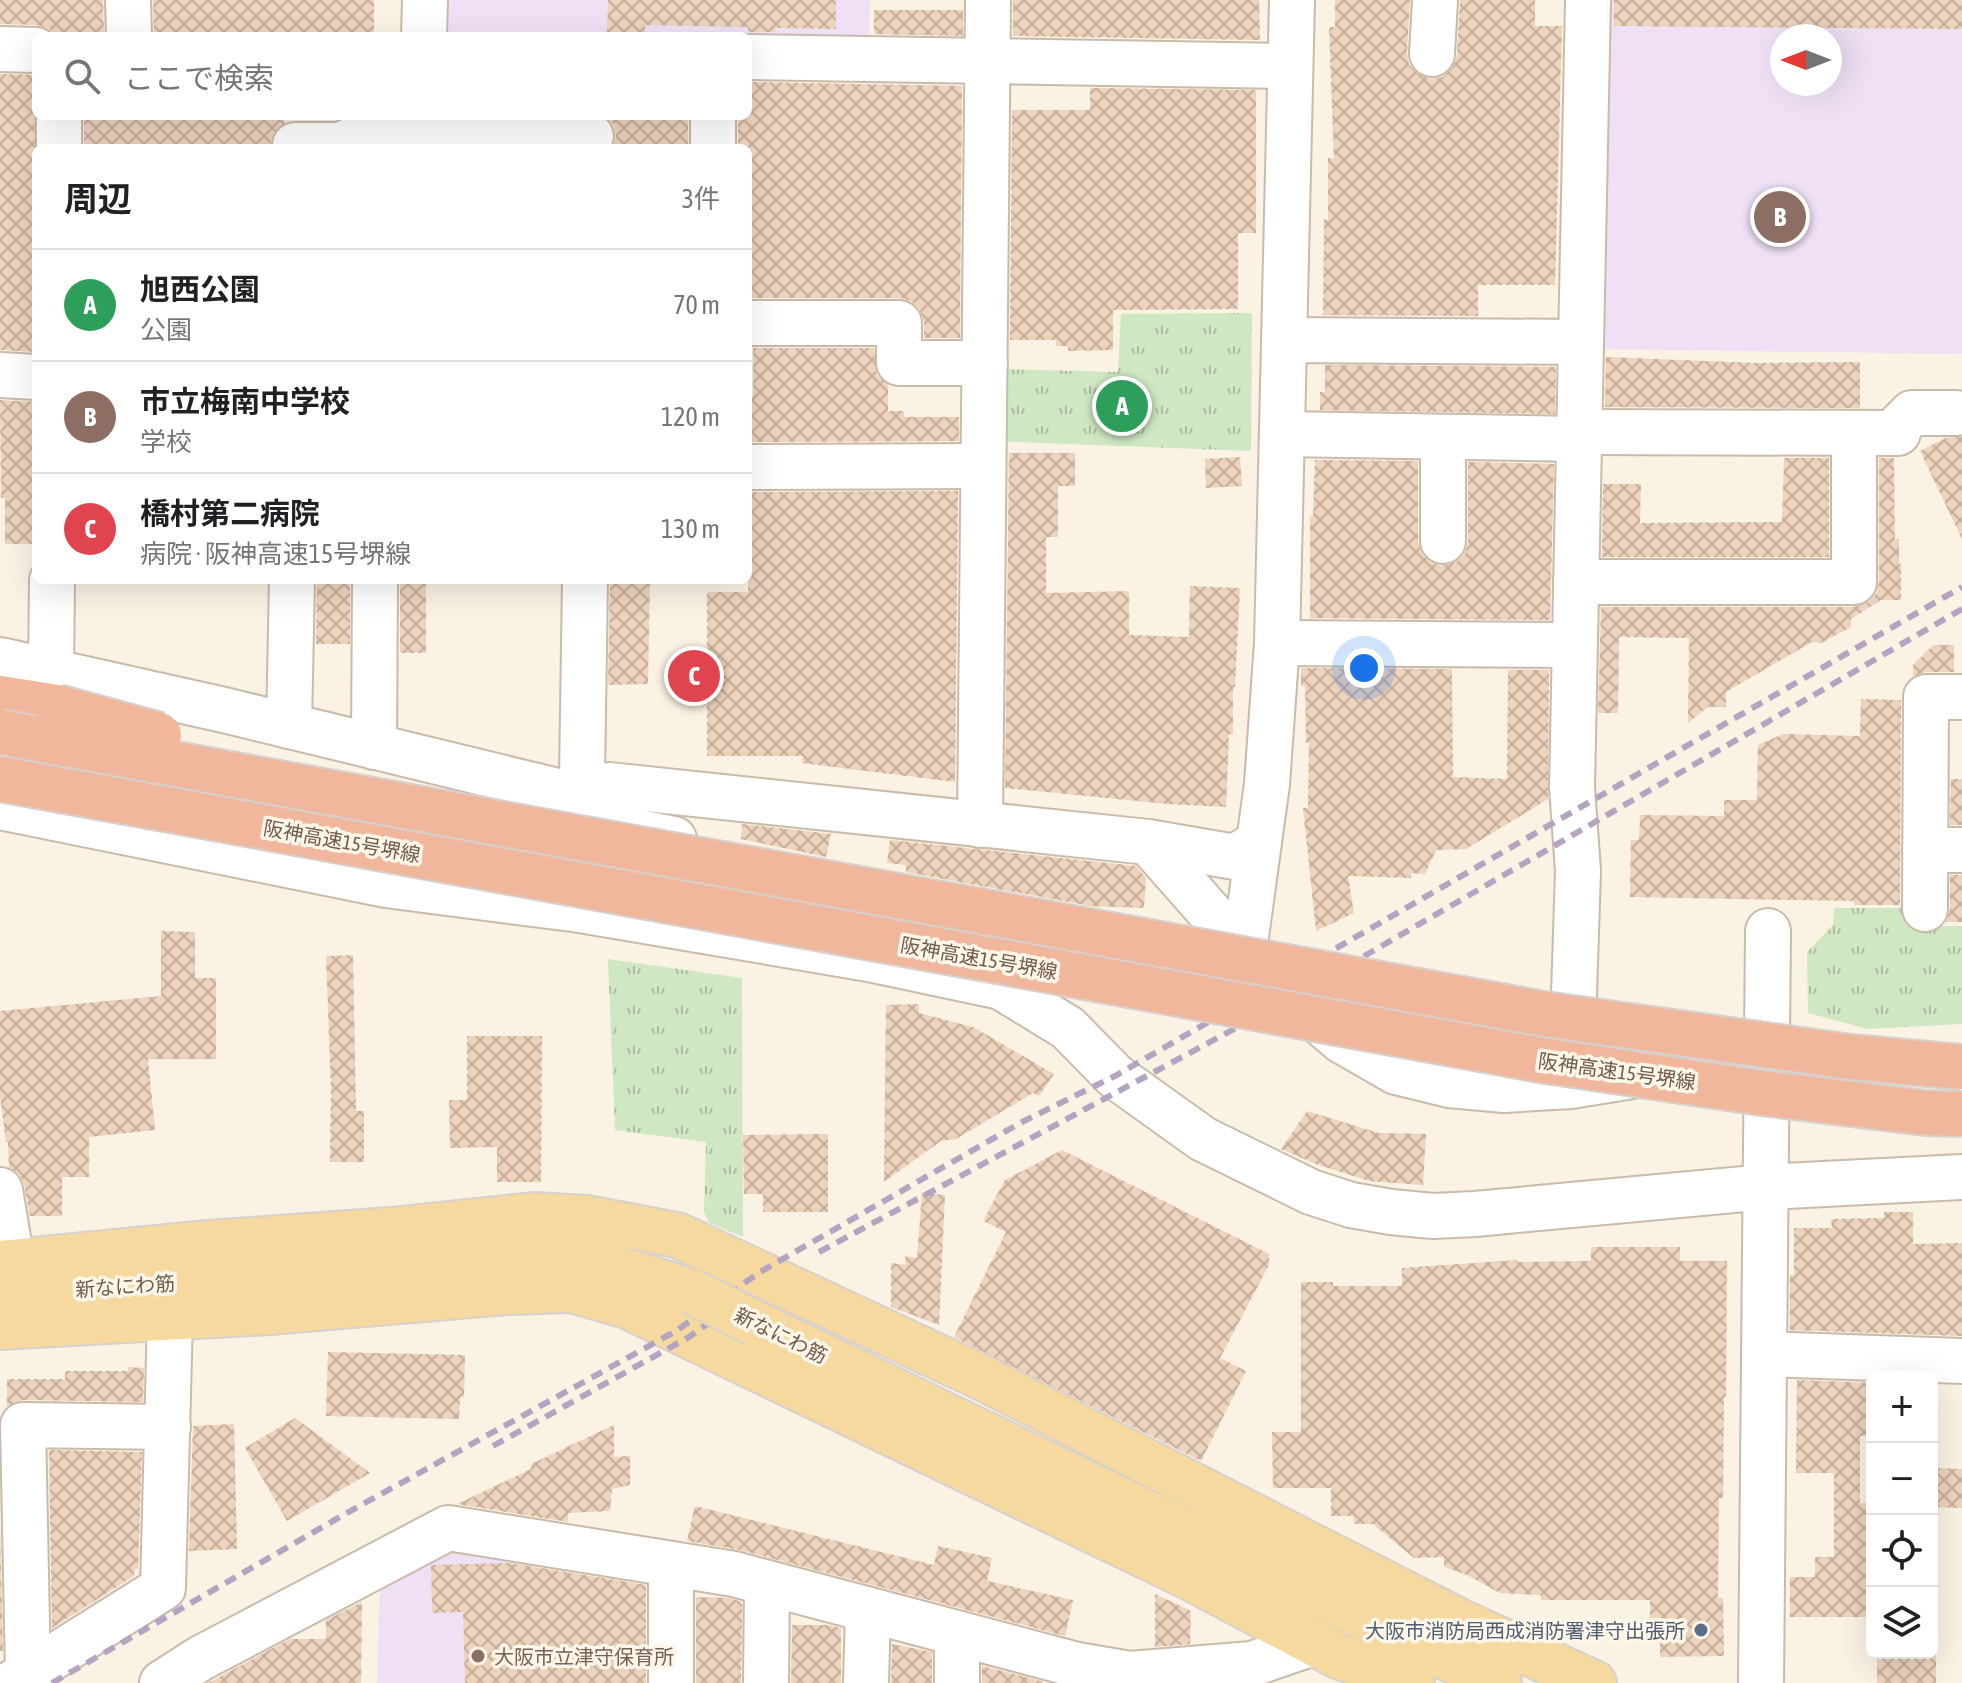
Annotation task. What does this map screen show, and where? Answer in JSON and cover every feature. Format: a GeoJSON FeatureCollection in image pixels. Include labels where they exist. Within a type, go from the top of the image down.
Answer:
{"type":"FeatureCollection","features":[{"type":"Feature","properties":{"kind":"highway"},"geometry":{"type":"LineString","coordinates":[[0,698],[57,707],[271,766],[650,842],[785,876]]}},
{"type":"Feature","properties":{"kind":"highway"},"geometry":{"type":"LineString","coordinates":[[0,732],[1544,1014],[1851,1057],[1962,1067]]}},
{"type":"Feature","properties":{"kind":"highway","name":"阪神高速15号堺線"},"geometry":{"type":"LineString","coordinates":[[0,779],[1540,1060],[1777,1095],[1926,1113],[1962,1114]]}},
{"type":"Feature","properties":{"kind":"main road"},"geometry":{"type":"LineString","coordinates":[[5,1274],[209,1243],[391,1230],[534,1215],[587,1218],[677,1235],[981,1377],[1459,1621],[1594,1683]]}},
{"type":"Feature","properties":{"kind":"main road","name":"新なにわ筋"},"geometry":{"type":"LineString","coordinates":[[5,1274],[545,1258],[590,1260],[693,1292],[1499,1683]]}},
{"type":"Feature","properties":{"kind":"main road"},"geometry":{"type":"LineString","coordinates":[[0,1327],[270,1312],[506,1292],[571,1290],[627,1306],[1191,1578],[1338,1656],[1412,1683]]}},
{"type":"Feature","properties":{"kind":"street"},"geometry":{"type":"LineString","coordinates":[[128,0],[129,32]]}},
{"type":"Feature","properties":{"kind":"street"},"geometry":{"type":"LineString","coordinates":[[424,32],[425,0]]}},
{"type":"Feature","properties":{"kind":"street"},"geometry":{"type":"LineString","coordinates":[[980,825],[988,0]]}},
{"type":"Feature","properties":{"kind":"street"},"geometry":{"type":"LineString","coordinates":[[1244,951],[1267,784],[1277,643],[1292,0]]}},
{"type":"Feature","properties":{"kind":"street"},"geometry":{"type":"LineString","coordinates":[[1432,54],[1435,0]]}},
{"type":"Feature","properties":{"kind":"street"},"geometry":{"type":"LineString","coordinates":[[1571,1086],[1578,871],[1572,787],[1588,0]]}},
{"type":"Feature","properties":{"kind":"street"},"geometry":{"type":"LineString","coordinates":[[0,49],[32,50]]}},
{"type":"Feature","properties":{"kind":"street"},"geometry":{"type":"LineString","coordinates":[[752,57],[1290,66]]}},
{"type":"Feature","properties":{"kind":"street"},"geometry":{"type":"LineString","coordinates":[[59,120],[59,144]]}},
{"type":"Feature","properties":{"kind":"street"},"geometry":{"type":"LineString","coordinates":[[713,120],[713,144]]}},
{"type":"Feature","properties":{"kind":"street"},"geometry":{"type":"LineString","coordinates":[[342,144],[377,129],[533,127],[533,133],[591,133]]}},
{"type":"Feature","properties":{"kind":"street"},"geometry":{"type":"LineString","coordinates":[[295,136],[335,144]]}},
{"type":"Feature","properties":{"kind":"street"},"geometry":{"type":"LineString","coordinates":[[752,323],[899,323],[899,363],[985,363]]}},
{"type":"Feature","properties":{"kind":"street"},"geometry":{"type":"LineString","coordinates":[[1284,340],[1580,342]]}},
{"type":"Feature","properties":{"kind":"street"},"geometry":{"type":"LineString","coordinates":[[0,375],[32,377]]}},
{"type":"Feature","properties":{"kind":"street"},"geometry":{"type":"LineString","coordinates":[[1282,434],[1443,437],[1898,433],[1898,427],[1912,413],[1956,413]]}},
{"type":"Feature","properties":{"kind":"street"},"geometry":{"type":"LineString","coordinates":[[1576,582],[1854,582],[1854,433]]}},
{"type":"Feature","properties":{"kind":"street"},"geometry":{"type":"LineString","coordinates":[[1443,437],[1443,541]]}},
{"type":"Feature","properties":{"kind":"street"},"geometry":{"type":"LineString","coordinates":[[752,467],[983,466]]}},
{"type":"Feature","properties":{"kind":"street"},"geometry":{"type":"LineString","coordinates":[[51,671],[52,584]]}},
{"type":"Feature","properties":{"kind":"street"},"geometry":{"type":"LineString","coordinates":[[289,726],[292,584]]}},
{"type":"Feature","properties":{"kind":"street"},"geometry":{"type":"LineString","coordinates":[[374,747],[375,584]]}},
{"type":"Feature","properties":{"kind":"street"},"geometry":{"type":"LineString","coordinates":[[580,910],[585,584]]}},
{"type":"Feature","properties":{"kind":"street"},"geometry":{"type":"LineString","coordinates":[[1277,643],[1575,645]]}},
{"type":"Feature","properties":{"kind":"street"},"geometry":{"type":"LineString","coordinates":[[0,660],[582,797],[629,830],[1244,951]]}},
{"type":"Feature","properties":{"kind":"street"},"geometry":{"type":"LineString","coordinates":[[1925,909],[1944,850],[1926,697],[1962,697]]}},
{"type":"Feature","properties":{"kind":"street"},"geometry":{"type":"LineString","coordinates":[[582,797],[609,785],[1148,842],[1235,857],[1259,842]]}},
{"type":"Feature","properties":{"kind":"street"},"geometry":{"type":"LineString","coordinates":[[0,807],[386,885],[580,910],[869,959],[1001,987],[1068,1028],[1115,1076],[1203,1139],[1311,1192],[1351,1205],[1433,1216],[1766,1187],[1962,1177]]}},
{"type":"Feature","properties":{"kind":"street"},"geometry":{"type":"LineString","coordinates":[[1148,842],[1282,990],[1342,1041],[1396,1072],[1449,1085],[1504,1090],[1571,1086],[1767,1053],[1962,1051]]}},
{"type":"Feature","properties":{"kind":"street"},"geometry":{"type":"LineString","coordinates":[[1761,1683],[1768,931]]}},
{"type":"Feature","properties":{"kind":"street"},"geometry":{"type":"LineString","coordinates":[[0,1190],[9,1244],[5,1274]]}},
{"type":"Feature","properties":{"kind":"street"},"geometry":{"type":"LineString","coordinates":[[20,1678],[163,1588],[170,1317]]}},
{"type":"Feature","properties":{"kind":"street"},"geometry":{"type":"LineString","coordinates":[[1765,1354],[1962,1361]]}},
{"type":"Feature","properties":{"kind":"street"},"geometry":{"type":"LineString","coordinates":[[20,1678],[23,1425],[168,1427]]}},
{"type":"Feature","properties":{"kind":"street"},"geometry":{"type":"LineString","coordinates":[[162,1683],[201,1658],[448,1528],[671,1564],[767,1583],[1077,1665],[1130,1674],[1252,1664],[1313,1643]]}},
{"type":"Feature","properties":{"kind":"street"},"geometry":{"type":"LineString","coordinates":[[671,1564],[671,1683]]}},
{"type":"Feature","properties":{"kind":"street"},"geometry":{"type":"LineString","coordinates":[[766,1683],[767,1583]]}},
{"type":"Feature","properties":{"kind":"street"},"geometry":{"type":"LineString","coordinates":[[866,1683],[868,1610]]}},
{"type":"Feature","properties":{"kind":"street"},"geometry":{"type":"LineString","coordinates":[[957,1634],[957,1683]]}},
{"type":"Feature","properties":{"kind":"shaded area"},"geometry":{"type":"Polygon","coordinates":[[[439,0],[870,0],[869,45],[752,36],[752,32],[439,32],[439,0]]]}},
{"type":"Feature","properties":{"kind":"shaded area"},"geometry":{"type":"Polygon","coordinates":[[[1602,0],[1962,0],[1962,354],[1595,349],[1602,0]]]}},
{"type":"Feature","properties":{"kind":"shaded area"},"geometry":{"type":"Polygon","coordinates":[[[454,1543],[513,1555],[513,1683],[377,1683],[380,1585],[454,1543]]]}},
{"type":"Feature","properties":{"kind":"green space"},"geometry":{"type":"Polygon","coordinates":[[[1252,313],[1251,451],[991,441],[993,369],[1118,372],[1121,314],[1252,313]]]}},
{"type":"Feature","properties":{"kind":"green space"},"geometry":{"type":"Polygon","coordinates":[[[1834,908],[1916,908],[1916,926],[1962,926],[1962,1024],[1868,1029],[1808,1013],[1807,952],[1833,925],[1834,908]]]}},
{"type":"Feature","properties":{"kind":"green space"},"geometry":{"type":"Polygon","coordinates":[[[608,959],[742,978],[743,1237],[709,1223],[704,1212],[706,1142],[615,1130],[608,959]]]}},
{"type":"Feature","properties":{"kind":"building"},"geometry":{"type":"Polygon","coordinates":[[[0,0],[103,0],[104,32],[53,32],[37,25],[0,24],[0,0]]]}},
{"type":"Feature","properties":{"kind":"building"},"geometry":{"type":"Polygon","coordinates":[[[153,0],[374,0],[374,32],[154,32],[153,0]]]}},
{"type":"Feature","properties":{"kind":"building"},"geometry":{"type":"Polygon","coordinates":[[[608,0],[836,0],[836,29],[775,28],[775,32],[748,32],[748,27],[645,25],[645,32],[607,32],[608,0]]]}},
{"type":"Feature","properties":{"kind":"building"},"geometry":{"type":"Polygon","coordinates":[[[1013,0],[1259,0],[1260,40],[1013,36],[1013,0]]]}},
{"type":"Feature","properties":{"kind":"building"},"geometry":{"type":"Polygon","coordinates":[[[1335,0],[1410,0],[1409,65],[1418,74],[1430,79],[1443,77],[1453,67],[1457,55],[1460,0],[1535,0],[1535,26],[1562,26],[1555,285],[1478,285],[1478,316],[1323,315],[1328,158],[1334,159],[1329,27],[1335,27],[1335,0]]]}},
{"type":"Feature","properties":{"kind":"building"},"geometry":{"type":"Polygon","coordinates":[[[1614,0],[1962,0],[1962,29],[1842,28],[1842,24],[1770,24],[1770,27],[1614,26],[1614,0]]]}},
{"type":"Feature","properties":{"kind":"building"},"geometry":{"type":"Polygon","coordinates":[[[874,10],[963,10],[963,36],[874,34],[874,10]]]}},
{"type":"Feature","properties":{"kind":"building"},"geometry":{"type":"Polygon","coordinates":[[[0,74],[32,75],[32,120],[36,120],[36,144],[32,144],[32,352],[0,350],[0,74]]]}},
{"type":"Feature","properties":{"kind":"building"},"geometry":{"type":"Polygon","coordinates":[[[752,82],[962,86],[960,338],[924,338],[920,310],[911,301],[900,298],[752,298],[752,144],[738,144],[738,120],[752,120],[752,82]]]}},
{"type":"Feature","properties":{"kind":"building"},"geometry":{"type":"Polygon","coordinates":[[[1090,88],[1256,90],[1256,233],[1238,233],[1238,309],[1113,310],[1113,350],[1068,351],[1068,346],[1056,346],[1056,340],[1010,340],[1012,110],[1090,110],[1090,88]]]}},
{"type":"Feature","properties":{"kind":"building"},"geometry":{"type":"Polygon","coordinates":[[[84,120],[285,120],[274,132],[270,144],[84,144],[84,120]]]}},
{"type":"Feature","properties":{"kind":"building"},"geometry":{"type":"Polygon","coordinates":[[[610,120],[688,120],[688,144],[614,144],[614,125],[610,120]]]}},
{"type":"Feature","properties":{"kind":"building"},"geometry":{"type":"Polygon","coordinates":[[[753,348],[874,348],[877,375],[888,385],[888,411],[904,411],[904,417],[959,417],[959,441],[752,442],[753,348]]]}},
{"type":"Feature","properties":{"kind":"building"},"geometry":{"type":"Polygon","coordinates":[[[1606,357],[1755,363],[1860,362],[1860,408],[1605,407],[1606,357]]]}},
{"type":"Feature","properties":{"kind":"building"},"geometry":{"type":"Polygon","coordinates":[[[1325,365],[1556,367],[1555,414],[1320,410],[1320,392],[1325,392],[1325,365]]]}},
{"type":"Feature","properties":{"kind":"building"},"geometry":{"type":"Polygon","coordinates":[[[0,400],[32,402],[32,544],[5,544],[5,498],[1,498],[0,400]]]}},
{"type":"Feature","properties":{"kind":"building"},"geometry":{"type":"Polygon","coordinates":[[[1962,436],[1962,539],[1920,451],[1946,438],[1962,436]]]}},
{"type":"Feature","properties":{"kind":"building"},"geometry":{"type":"Polygon","coordinates":[[[1009,453],[1075,453],[1075,486],[1058,486],[1058,537],[1046,537],[1046,593],[1129,591],[1129,635],[1189,637],[1190,586],[1240,588],[1226,807],[1005,788],[1009,453]]]}},
{"type":"Feature","properties":{"kind":"building"},"geometry":{"type":"Polygon","coordinates":[[[1240,457],[1242,486],[1206,488],[1205,459],[1240,457]]]}},
{"type":"Feature","properties":{"kind":"building"},"geometry":{"type":"Polygon","coordinates":[[[1784,458],[1829,458],[1829,557],[1602,557],[1603,484],[1641,484],[1640,523],[1782,522],[1784,458]]]}},
{"type":"Feature","properties":{"kind":"building"},"geometry":{"type":"Polygon","coordinates":[[[1879,458],[1894,458],[1895,539],[1899,539],[1901,600],[1881,600],[1851,619],[1851,627],[1821,643],[1812,642],[1726,692],[1726,707],[1708,707],[1688,723],[1689,638],[1619,637],[1618,713],[1598,713],[1601,607],[1854,607],[1867,603],[1876,594],[1879,582],[1879,458]]]}},
{"type":"Feature","properties":{"kind":"building"},"geometry":{"type":"Polygon","coordinates":[[[1315,460],[1418,461],[1418,542],[1422,554],[1431,563],[1442,566],[1456,562],[1465,553],[1468,542],[1468,462],[1554,464],[1550,620],[1310,618],[1310,516],[1313,516],[1315,460]]]}},
{"type":"Feature","properties":{"kind":"building"},"geometry":{"type":"Polygon","coordinates":[[[958,491],[955,782],[802,763],[803,756],[707,756],[707,592],[748,592],[748,584],[752,584],[752,492],[958,491]]]}},
{"type":"Feature","properties":{"kind":"building"},"geometry":{"type":"Polygon","coordinates":[[[317,584],[350,584],[350,644],[316,644],[317,584]]]}},
{"type":"Feature","properties":{"kind":"building"},"geometry":{"type":"Polygon","coordinates":[[[400,584],[426,584],[426,653],[400,653],[400,584]]]}},
{"type":"Feature","properties":{"kind":"building"},"geometry":{"type":"Polygon","coordinates":[[[610,584],[650,584],[648,684],[608,685],[610,584]]]}},
{"type":"Feature","properties":{"kind":"building"},"geometry":{"type":"Polygon","coordinates":[[[1933,645],[1954,645],[1954,672],[1926,672],[1913,676],[1913,665],[1933,645]]]}},
{"type":"Feature","properties":{"kind":"building"},"geometry":{"type":"Polygon","coordinates":[[[1301,668],[1452,669],[1453,777],[1507,779],[1508,670],[1549,670],[1548,799],[1466,849],[1436,850],[1425,874],[1411,873],[1411,878],[1348,876],[1354,913],[1316,931],[1303,808],[1308,808],[1309,743],[1306,743],[1305,686],[1301,686],[1301,668]]]}},
{"type":"Feature","properties":{"kind":"building"},"geometry":{"type":"Polygon","coordinates":[[[1861,699],[1901,700],[1900,905],[1854,905],[1854,901],[1630,897],[1631,840],[1639,840],[1640,815],[1724,816],[1724,800],[1757,800],[1758,745],[1783,734],[1860,736],[1861,699]]]}},
{"type":"Feature","properties":{"kind":"building"},"geometry":{"type":"Polygon","coordinates":[[[1951,779],[1962,779],[1962,825],[1950,825],[1951,779]]]}},
{"type":"Feature","properties":{"kind":"building"},"geometry":{"type":"Polygon","coordinates":[[[742,824],[831,834],[826,857],[741,839],[742,824]]]}},
{"type":"Feature","properties":{"kind":"building"},"geometry":{"type":"Polygon","coordinates":[[[890,840],[1136,866],[1146,878],[1144,908],[1090,906],[906,872],[906,865],[887,863],[890,840]]]}},
{"type":"Feature","properties":{"kind":"building"},"geometry":{"type":"Polygon","coordinates":[[[1950,875],[1962,875],[1962,922],[1946,922],[1950,909],[1950,875]]]}},
{"type":"Feature","properties":{"kind":"building"},"geometry":{"type":"Polygon","coordinates":[[[161,931],[195,932],[195,978],[216,978],[216,1059],[148,1059],[155,1130],[89,1137],[89,1177],[62,1177],[62,1216],[30,1216],[20,1175],[9,1167],[0,1096],[0,1011],[161,996],[161,931]]]}},
{"type":"Feature","properties":{"kind":"building"},"geometry":{"type":"Polygon","coordinates":[[[353,955],[356,1111],[364,1111],[364,1162],[330,1162],[331,1089],[326,956],[353,955]]]}},
{"type":"Feature","properties":{"kind":"building"},"geometry":{"type":"Polygon","coordinates":[[[919,1004],[919,1013],[973,1027],[1054,1074],[1039,1096],[1033,1093],[956,1139],[941,1141],[884,1182],[886,1005],[919,1004]]]}},
{"type":"Feature","properties":{"kind":"building"},"geometry":{"type":"Polygon","coordinates":[[[467,1036],[542,1036],[541,1182],[497,1182],[497,1147],[450,1148],[449,1100],[467,1100],[467,1036]]]}},
{"type":"Feature","properties":{"kind":"building"},"geometry":{"type":"Polygon","coordinates":[[[1307,1111],[1379,1133],[1426,1134],[1423,1185],[1369,1181],[1281,1149],[1307,1111]]]}},
{"type":"Feature","properties":{"kind":"building"},"geometry":{"type":"Polygon","coordinates":[[[828,1134],[828,1212],[763,1212],[763,1194],[744,1194],[743,1135],[828,1134]]]}},
{"type":"Feature","properties":{"kind":"building"},"geometry":{"type":"Polygon","coordinates":[[[1062,1150],[1269,1254],[1269,1265],[1220,1358],[1246,1371],[1201,1461],[954,1337],[1006,1232],[983,1221],[1005,1180],[1062,1150]]]}},
{"type":"Feature","properties":{"kind":"building"},"geometry":{"type":"Polygon","coordinates":[[[922,1193],[945,1195],[939,1325],[891,1307],[891,1263],[906,1265],[905,1256],[917,1258],[922,1193]]]}},
{"type":"Feature","properties":{"kind":"building"},"geometry":{"type":"Polygon","coordinates":[[[1884,1212],[1913,1212],[1913,1244],[1962,1243],[1962,1336],[1790,1330],[1794,1228],[1832,1228],[1831,1219],[1884,1218],[1884,1212]]]}},
{"type":"Feature","properties":{"kind":"building"},"geometry":{"type":"Polygon","coordinates":[[[1591,1247],[1680,1247],[1680,1261],[1727,1261],[1726,1397],[1723,1498],[1719,1498],[1718,1598],[1723,1598],[1724,1656],[1660,1657],[1660,1618],[1650,1618],[1650,1600],[1541,1600],[1541,1595],[1500,1593],[1467,1575],[1444,1567],[1444,1557],[1414,1558],[1373,1524],[1354,1524],[1353,1516],[1331,1516],[1331,1488],[1273,1488],[1272,1432],[1301,1432],[1301,1282],[1333,1282],[1333,1286],[1402,1286],[1402,1268],[1517,1260],[1591,1261],[1591,1247]]]}},
{"type":"Feature","properties":{"kind":"building"},"geometry":{"type":"Polygon","coordinates":[[[328,1352],[465,1355],[464,1397],[460,1397],[459,1419],[326,1416],[328,1352]]]}},
{"type":"Feature","properties":{"kind":"building"},"geometry":{"type":"Polygon","coordinates":[[[128,1367],[144,1368],[143,1402],[23,1400],[7,1406],[7,1379],[65,1379],[65,1371],[128,1371],[128,1367]]]}},
{"type":"Feature","properties":{"kind":"building"},"geometry":{"type":"Polygon","coordinates":[[[1797,1380],[1866,1383],[1866,1436],[1860,1436],[1860,1503],[1866,1503],[1866,1617],[1790,1617],[1790,1577],[1815,1577],[1815,1557],[1834,1557],[1834,1473],[1796,1473],[1797,1380]]]}},
{"type":"Feature","properties":{"kind":"building"},"geometry":{"type":"Polygon","coordinates":[[[295,1418],[370,1473],[287,1521],[245,1448],[295,1418]]]}},
{"type":"Feature","properties":{"kind":"building"},"geometry":{"type":"Polygon","coordinates":[[[234,1424],[237,1549],[189,1551],[193,1426],[234,1424]]]}},
{"type":"Feature","properties":{"kind":"building"},"geometry":{"type":"Polygon","coordinates":[[[614,1425],[614,1457],[630,1456],[630,1485],[612,1489],[610,1511],[568,1513],[568,1522],[457,1504],[531,1469],[531,1464],[614,1425]]]}},
{"type":"Feature","properties":{"kind":"building"},"geometry":{"type":"Polygon","coordinates":[[[49,1450],[142,1452],[138,1569],[135,1569],[134,1576],[52,1628],[49,1450]]]}},
{"type":"Feature","properties":{"kind":"building"},"geometry":{"type":"Polygon","coordinates":[[[1938,1468],[1962,1469],[1962,1508],[1938,1507],[1938,1468]]]}},
{"type":"Feature","properties":{"kind":"building"},"geometry":{"type":"Polygon","coordinates":[[[695,1506],[934,1565],[938,1546],[992,1558],[987,1581],[1073,1600],[1065,1636],[740,1550],[687,1541],[695,1506]]]}},
{"type":"Feature","properties":{"kind":"building"},"geometry":{"type":"Polygon","coordinates":[[[0,1524],[3,1651],[0,1651],[0,1524]]]}},
{"type":"Feature","properties":{"kind":"building"},"geometry":{"type":"Polygon","coordinates":[[[510,1563],[646,1585],[646,1683],[465,1683],[463,1612],[432,1613],[431,1565],[510,1563]]]}},
{"type":"Feature","properties":{"kind":"building"},"geometry":{"type":"Polygon","coordinates":[[[1155,1594],[1191,1611],[1190,1644],[1155,1647],[1155,1594]]]}},
{"type":"Feature","properties":{"kind":"building"},"geometry":{"type":"Polygon","coordinates":[[[696,1597],[729,1598],[742,1605],[741,1683],[696,1683],[696,1597]]]}},
{"type":"Feature","properties":{"kind":"building"},"geometry":{"type":"Polygon","coordinates":[[[362,1602],[361,1683],[208,1683],[290,1639],[326,1639],[326,1620],[362,1602]]]}},
{"type":"Feature","properties":{"kind":"building"},"geometry":{"type":"Polygon","coordinates":[[[792,1625],[841,1628],[841,1683],[791,1683],[792,1625]]]}},
{"type":"Feature","properties":{"kind":"building"},"geometry":{"type":"Polygon","coordinates":[[[892,1644],[932,1652],[932,1683],[891,1683],[892,1644]]]}},
{"type":"Feature","properties":{"kind":"building"},"geometry":{"type":"Polygon","coordinates":[[[1877,1659],[1936,1659],[1936,1683],[1877,1683],[1877,1659]]]}},
{"type":"Feature","properties":{"kind":"building"},"geometry":{"type":"Polygon","coordinates":[[[982,1666],[1041,1681],[1043,1683],[982,1683],[982,1666]]]}},
{"type":"Feature","properties":{"kind":"railway"},"geometry":{"type":"LineString","coordinates":[[52,1683],[345,1514],[676,1331],[760,1272],[1022,1122],[1115,1076],[1962,587]]}},
{"type":"Feature","properties":{"kind":"railway"},"geometry":{"type":"LineString","coordinates":[[819,1252],[1292,998],[1962,609]]}},
{"type":"Feature","properties":{"kind":"railway"},"geometry":{"type":"LineString","coordinates":[[493,1446],[689,1337],[747,1295]]}},
{"type":"Feature","properties":{"kind":"place","name":"市立梅南中学校"},"geometry":{"type":"Point","coordinates":[1780,217]}},
{"type":"Feature","properties":{"kind":"place","name":"旭西公園"},"geometry":{"type":"Point","coordinates":[1122,406]}},
{"type":"Feature","properties":{"kind":"place","name":"橋村第二病院"},"geometry":{"type":"Point","coordinates":[694,676]}},
{"type":"Feature","properties":{"kind":"place","name":"大阪市消防局西成消防署津守出張所"},"geometry":{"type":"Point","coordinates":[1701,1630]}},
{"type":"Feature","properties":{"kind":"place","name":"大阪市立津守保育所"},"geometry":{"type":"Point","coordinates":[478,1656]}}]}
